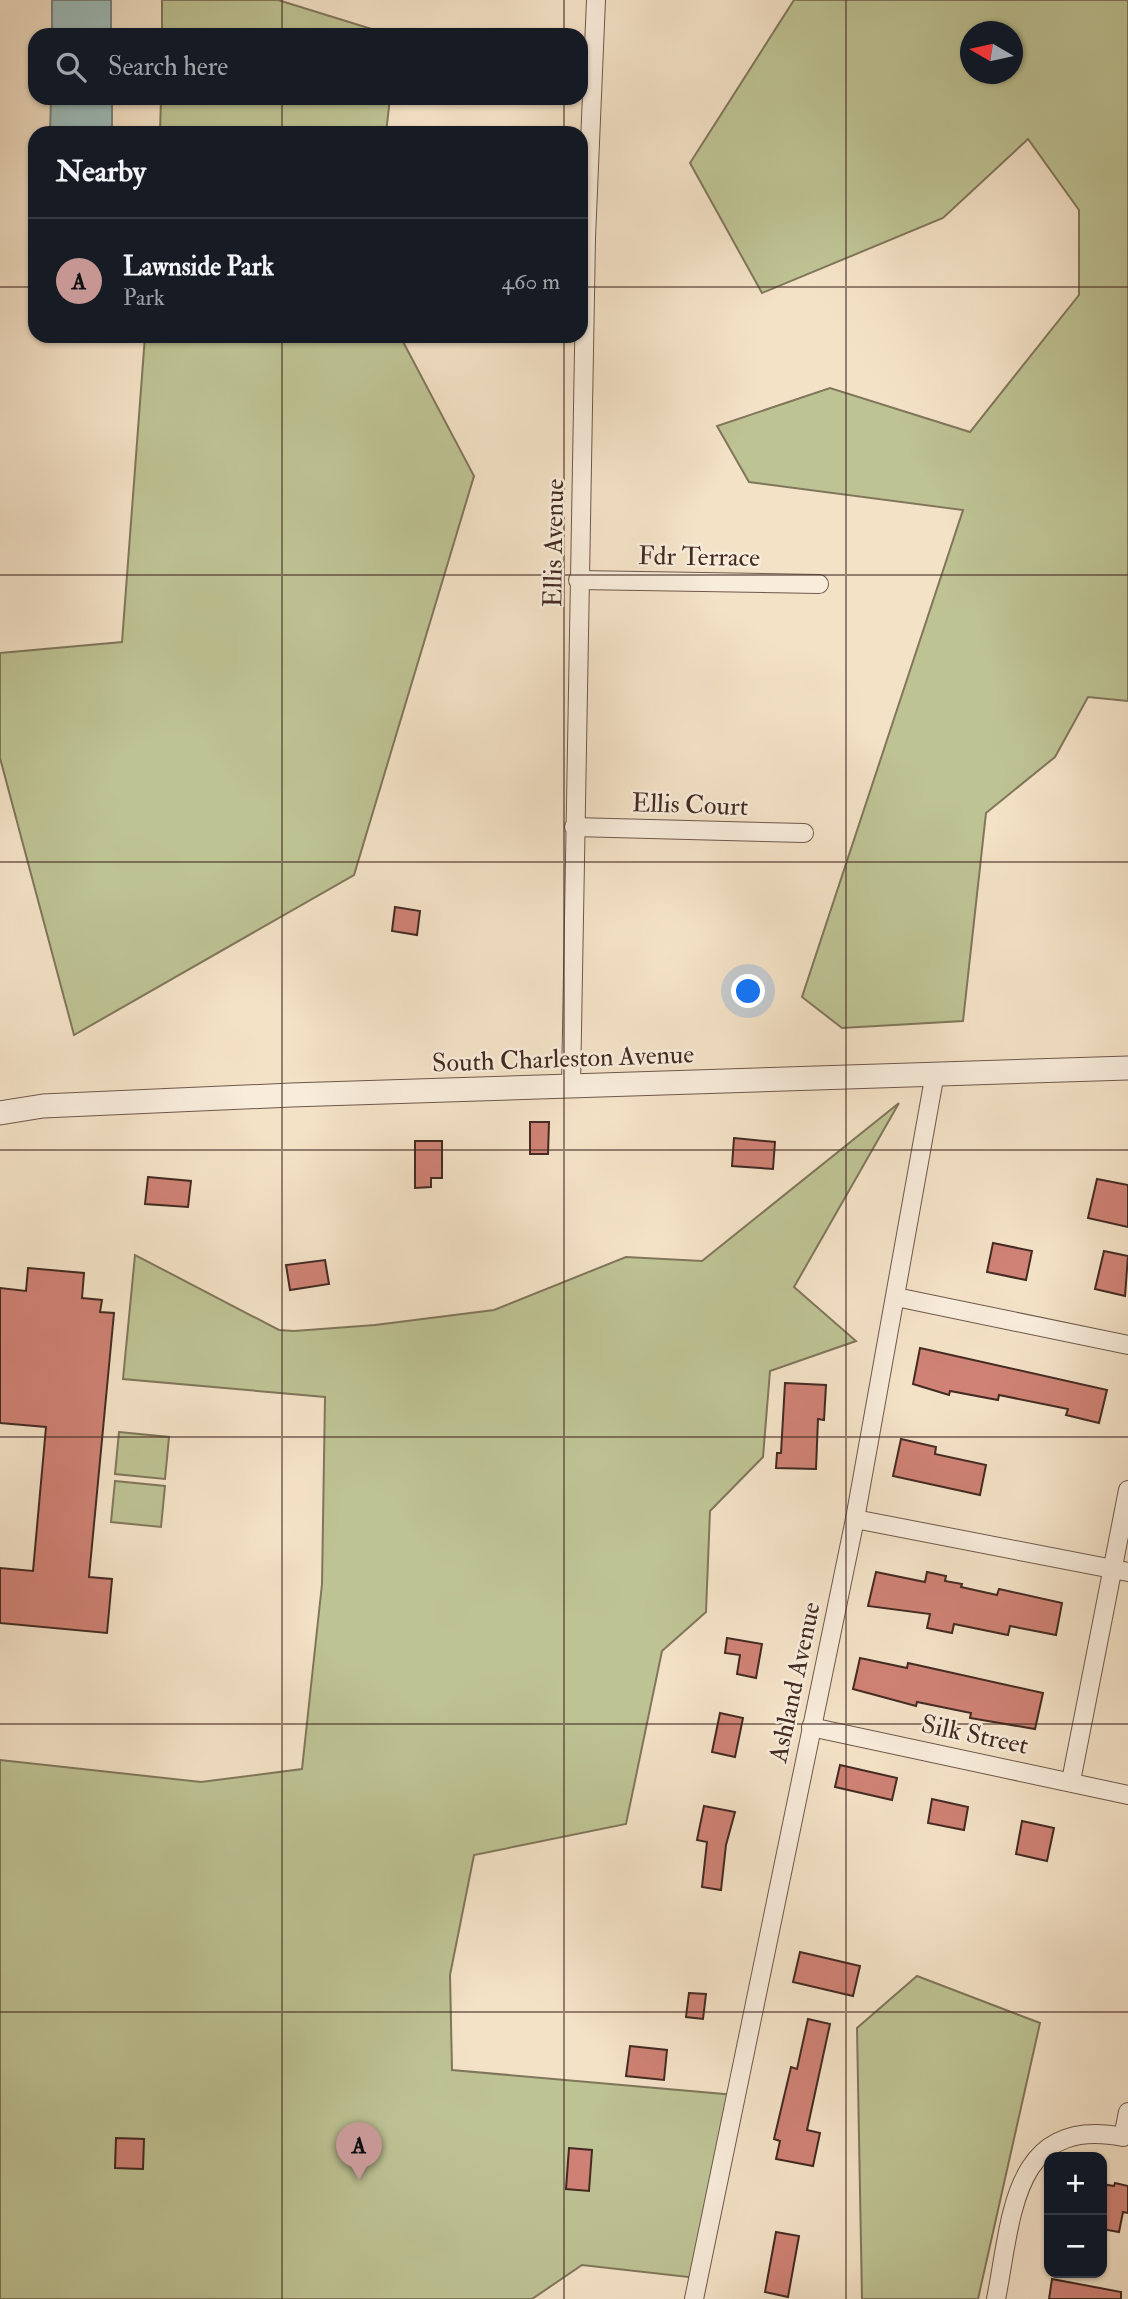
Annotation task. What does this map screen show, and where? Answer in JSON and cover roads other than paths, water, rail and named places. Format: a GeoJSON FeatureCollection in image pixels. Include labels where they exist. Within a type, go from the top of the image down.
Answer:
{"type":"FeatureCollection","features":[{"type":"Feature","properties":{"kind":"street","name":"Ellis Avenue"},"geometry":{"type":"LineString","coordinates":[[588,190],[596,0]]}},
{"type":"Feature","properties":{"kind":"street","name":"Ellis Avenue"},"geometry":{"type":"LineString","coordinates":[[572,1087],[584,343]]}},
{"type":"Feature","properties":{"kind":"street","name":"Fdr Terrace"},"geometry":{"type":"LineString","coordinates":[[578,580],[819,584]]}},
{"type":"Feature","properties":{"kind":"street","name":"Ellis Court"},"geometry":{"type":"LineString","coordinates":[[574,827],[804,833]]}},
{"type":"Feature","properties":{"kind":"street","name":"South Charleston Avenue"},"geometry":{"type":"LineString","coordinates":[[0,1113],[43,1106],[236,1097],[1128,1068]]}},
{"type":"Feature","properties":{"kind":"street","name":"Ashland Avenue"},"geometry":{"type":"LineString","coordinates":[[694,2299],[855,1519],[935,1073]]}},
{"type":"Feature","properties":{"kind":"street"},"geometry":{"type":"LineString","coordinates":[[896,1297],[1128,1345]]}},
{"type":"Feature","properties":{"kind":"street"},"geometry":{"type":"LineString","coordinates":[[1071,1781],[1121,1570],[1128,1490]]}},
{"type":"Feature","properties":{"kind":"street"},"geometry":{"type":"LineString","coordinates":[[855,1519],[1121,1570]]}},
{"type":"Feature","properties":{"kind":"street","name":"Silk Street"},"geometry":{"type":"LineString","coordinates":[[811,1727],[1128,1794]]}},
{"type":"Feature","properties":{"kind":"street"},"geometry":{"type":"LineString","coordinates":[[996,2299],[1024,2173],[1042,2153],[1060,2141],[1100,2133],[1126,2138],[1128,2112]]}},
{"type":"Feature","properties":{"kind":"water"},"geometry":{"type":"Polygon","coordinates":[[[52,0],[111,0],[111,28],[52,28],[52,0]]]}},
{"type":"Feature","properties":{"kind":"water"},"geometry":{"type":"Polygon","coordinates":[[[51,105],[112,105],[112,126],[50,126],[51,105]]]}},
{"type":"Feature","properties":{"kind":"place","name":"Lawnside Park"},"geometry":{"type":"Point","coordinates":[359,2180]}}]}
